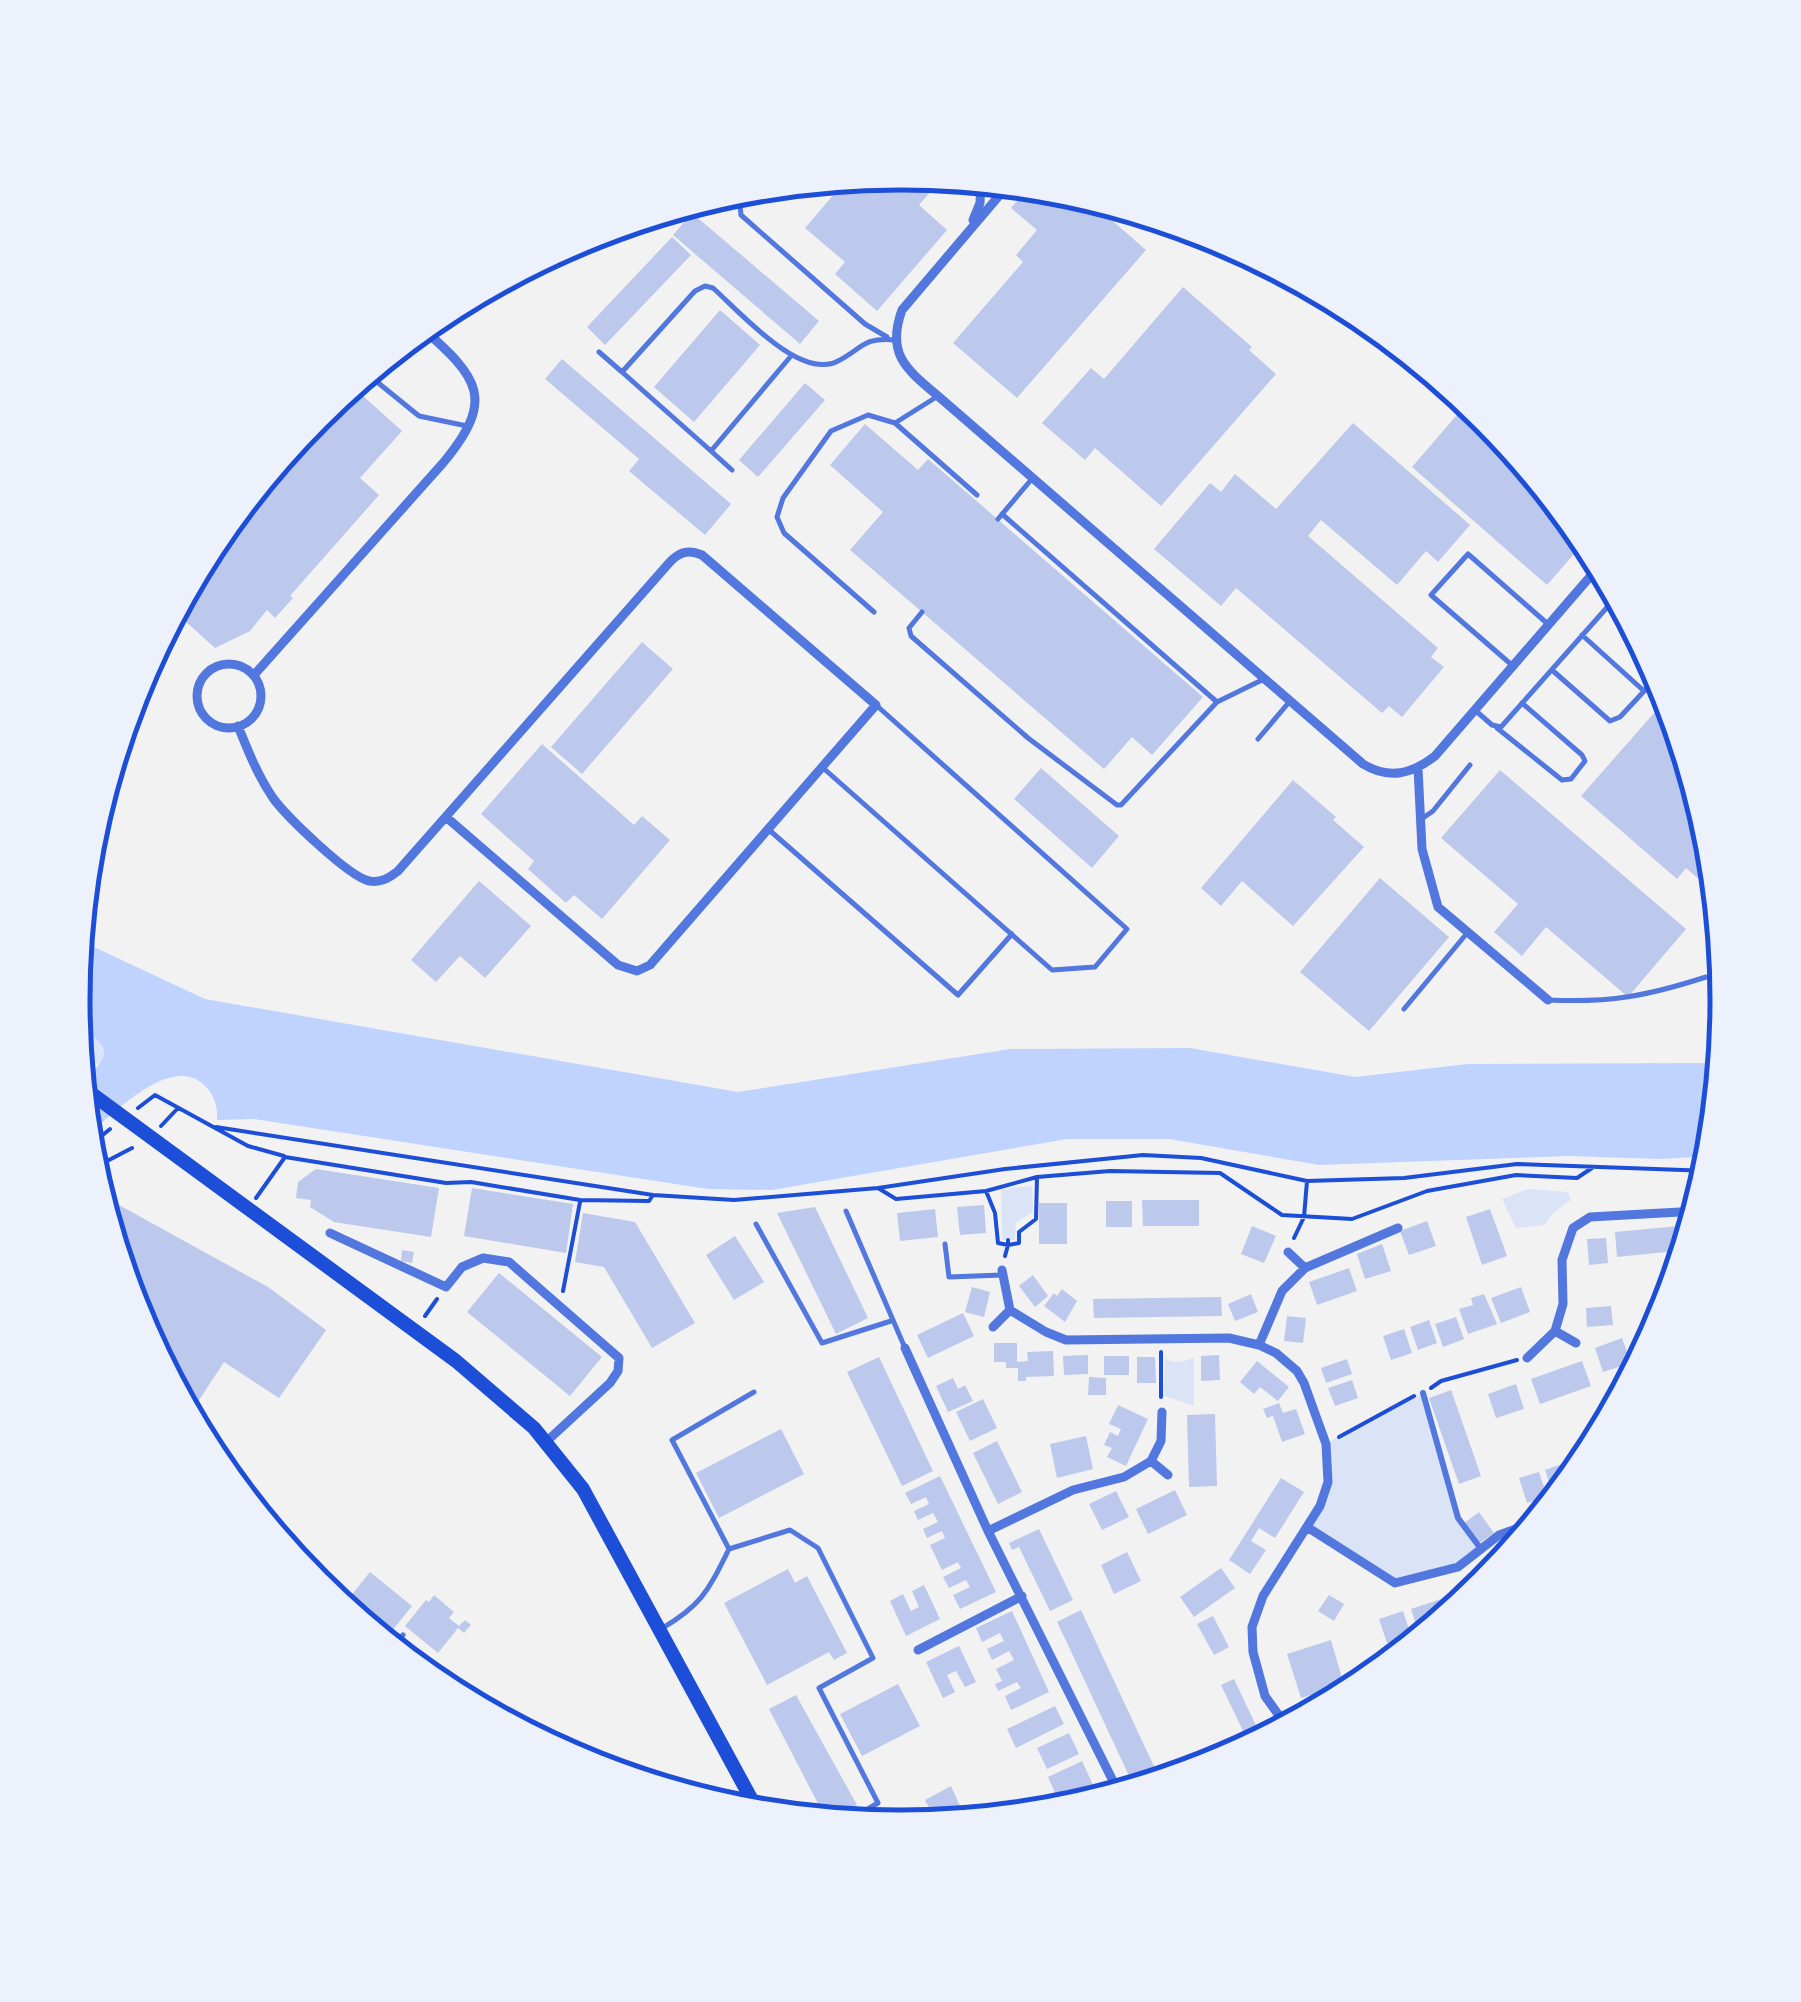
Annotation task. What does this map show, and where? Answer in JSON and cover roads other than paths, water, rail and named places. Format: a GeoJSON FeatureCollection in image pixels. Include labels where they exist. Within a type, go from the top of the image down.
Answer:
{"type":"FeatureCollection","features":[{"type":"Feature","properties":{"kind":"main road"},"geometry":{"type":"LineString","coordinates":[[96,1098],[456,1361],[547,1441],[583,1490],[751,1797]]}},
{"type":"Feature","properties":{"kind":"street"},"geometry":{"type":"LineString","coordinates":[[964,235],[980,195]]}},
{"type":"Feature","properties":{"kind":"street"},"geometry":{"type":"LineString","coordinates":[[998,196],[902,310],[895,340],[904,365],[1370,769],[1392,774],[1418,768],[1435,756],[1590,577]]}},
{"type":"Feature","properties":{"kind":"street"},"geometry":{"type":"LineString","coordinates":[[254,675],[443,464],[470,426],[475,402],[469,375],[458,359],[434,338]]}},
{"type":"Feature","properties":{"kind":"street"},"geometry":{"type":"LineString","coordinates":[[238,726],[263,781],[283,809],[314,841],[364,879],[377,881],[392,876],[669,563],[684,552],[702,554],[876,705],[650,964],[631,971],[618,965],[446,816]]}},
{"type":"Feature","properties":{"kind":"street"},"geometry":{"type":"LineString","coordinates":[[239,665],[254,675],[260,701],[253,717],[238,726],[220,726],[204,716],[197,700],[200,682],[212,668],[239,665]]}},
{"type":"Feature","properties":{"kind":"street"},"geometry":{"type":"LineString","coordinates":[[1418,768],[1422,848],[1438,907],[1548,1000]]}},
{"type":"Feature","properties":{"kind":"street"},"geometry":{"type":"LineString","coordinates":[[1527,1358],[1556,1331],[1564,1304],[1562,1260],[1573,1228],[1590,1217],[1683,1212]]}},
{"type":"Feature","properties":{"kind":"street"},"geometry":{"type":"LineString","coordinates":[[1259,1345],[1282,1292],[1305,1268],[1398,1228]]}},
{"type":"Feature","properties":{"kind":"street"},"geometry":{"type":"LineString","coordinates":[[330,1233],[446,1287],[462,1267],[484,1258],[508,1262],[619,1358],[618,1371],[610,1383],[547,1441]]}},
{"type":"Feature","properties":{"kind":"street"},"geometry":{"type":"LineString","coordinates":[[1288,1252],[1305,1268]]}},
{"type":"Feature","properties":{"kind":"street"},"geometry":{"type":"LineString","coordinates":[[1002,1272],[1010,1310],[1066,1340],[1228,1338],[1276,1353],[1304,1382],[1326,1444],[1328,1482],[1308,1528],[1263,1596],[1252,1628],[1253,1652],[1265,1696],[1280,1717]]}},
{"type":"Feature","properties":{"kind":"street"},"geometry":{"type":"LineString","coordinates":[[993,1327],[1010,1310]]}},
{"type":"Feature","properties":{"kind":"street"},"geometry":{"type":"LineString","coordinates":[[1556,1331],[1576,1343]]}},
{"type":"Feature","properties":{"kind":"street"},"geometry":{"type":"LineString","coordinates":[[905,1348],[988,1530],[1114,1783]]}},
{"type":"Feature","properties":{"kind":"street"},"geometry":{"type":"LineString","coordinates":[[1423,1393],[1458,1518],[1481,1550]]}},
{"type":"Feature","properties":{"kind":"street"},"geometry":{"type":"LineString","coordinates":[[988,1530],[1073,1490],[1124,1477],[1151,1461],[1161,1441],[1162,1412]]}},
{"type":"Feature","properties":{"kind":"street"},"geometry":{"type":"LineString","coordinates":[[1151,1461],[1168,1475]]}},
{"type":"Feature","properties":{"kind":"street"},"geometry":{"type":"LineString","coordinates":[[1308,1528],[1395,1583],[1458,1567],[1499,1534],[1515,1529]]}},
{"type":"Feature","properties":{"kind":"street"},"geometry":{"type":"LineString","coordinates":[[918,1650],[1022,1596]]}},
{"type":"Feature","properties":{"kind":"lane"},"geometry":{"type":"LineString","coordinates":[[740,206],[741,214],[865,324],[895,340]]}},
{"type":"Feature","properties":{"kind":"lane"},"geometry":{"type":"LineString","coordinates":[[622,372],[694,290],[705,286],[713,288],[792,356],[812,364],[831,364],[868,340],[895,340]]}},
{"type":"Feature","properties":{"kind":"lane"},"geometry":{"type":"LineString","coordinates":[[599,352],[732,470]]}},
{"type":"Feature","properties":{"kind":"lane"},"geometry":{"type":"LineString","coordinates":[[711,451],[792,356]]}},
{"type":"Feature","properties":{"kind":"lane"},"geometry":{"type":"LineString","coordinates":[[378,382],[419,416],[470,426]]}},
{"type":"Feature","properties":{"kind":"lane"},"geometry":{"type":"LineString","coordinates":[[896,423],[938,396]]}},
{"type":"Feature","properties":{"kind":"lane"},"geometry":{"type":"LineString","coordinates":[[874,612],[784,533],[777,517],[783,498],[836,427],[874,414],[896,423],[977,495]]}},
{"type":"Feature","properties":{"kind":"lane"},"geometry":{"type":"LineString","coordinates":[[1032,478],[1000,517],[1217,702]]}},
{"type":"Feature","properties":{"kind":"lane"},"geometry":{"type":"LineString","coordinates":[[1513,666],[1430,595],[1468,554],[1548,625]]}},
{"type":"Feature","properties":{"kind":"lane"},"geometry":{"type":"LineString","coordinates":[[1497,728],[1608,606]]}},
{"type":"Feature","properties":{"kind":"lane"},"geometry":{"type":"LineString","coordinates":[[922,612],[908,628],[911,636],[1028,738],[1117,805],[1217,702],[1264,680]]}},
{"type":"Feature","properties":{"kind":"lane"},"geometry":{"type":"LineString","coordinates":[[1582,635],[1644,692]]}},
{"type":"Feature","properties":{"kind":"lane"},"geometry":{"type":"LineString","coordinates":[[1552,670],[1610,721],[1620,717],[1648,688]]}},
{"type":"Feature","properties":{"kind":"lane"},"geometry":{"type":"LineString","coordinates":[[1258,739],[1290,701]]}},
{"type":"Feature","properties":{"kind":"lane"},"geometry":{"type":"LineString","coordinates":[[1474,710],[1562,780],[1571,779],[1585,761],[1582,755],[1522,703]]}},
{"type":"Feature","properties":{"kind":"lane"},"geometry":{"type":"LineString","coordinates":[[822,768],[1052,970],[1095,967],[1127,930],[876,705]]}},
{"type":"Feature","properties":{"kind":"lane"},"geometry":{"type":"LineString","coordinates":[[1420,820],[1433,811],[1470,764]]}},
{"type":"Feature","properties":{"kind":"lane"},"geometry":{"type":"LineString","coordinates":[[768,829],[958,995],[1012,934]]}},
{"type":"Feature","properties":{"kind":"lane"},"geometry":{"type":"LineString","coordinates":[[1404,1009],[1468,932]]}},
{"type":"Feature","properties":{"kind":"lane"},"geometry":{"type":"LineString","coordinates":[[1548,1000],[1599,1003],[1652,994],[1706,977]]}},
{"type":"Feature","properties":{"kind":"lane"},"geometry":{"type":"LineString","coordinates":[[846,1212],[905,1348]]}},
{"type":"Feature","properties":{"kind":"lane"},"geometry":{"type":"LineString","coordinates":[[756,1224],[822,1343],[891,1321]]}},
{"type":"Feature","properties":{"kind":"lane"},"geometry":{"type":"LineString","coordinates":[[945,1244],[949,1277],[1002,1272]]}},
{"type":"Feature","properties":{"kind":"lane"},"geometry":{"type":"LineString","coordinates":[[729,1549],[672,1440],[754,1392]]}},
{"type":"Feature","properties":{"kind":"lane"},"geometry":{"type":"LineString","coordinates":[[661,1629],[694,1610],[729,1549],[790,1530],[818,1548],[873,1658],[819,1688],[878,1804],[866,1810]]}},
{"type":"Feature","properties":{"kind":"lane"},"geometry":{"type":"LineString","coordinates":[[400,1638],[403,1635]]}},
{"type":"Feature","properties":{"kind":"water"},"geometry":{"type":"Polygon","coordinates":[[[92,946],[205,999],[738,1092],[1010,1049],[1190,1048],[1355,1077],[1468,1064],[1708,1063],[1695,1157],[1569,1156],[1319,1165],[1169,1139],[1067,1139],[772,1190],[708,1189],[254,1119],[217,1120],[210,1092],[190,1077],[159,1082],[100,1124],[94,1070],[100,1064],[103,1050],[94,1037],[90,1001],[92,946]]]}}]}
